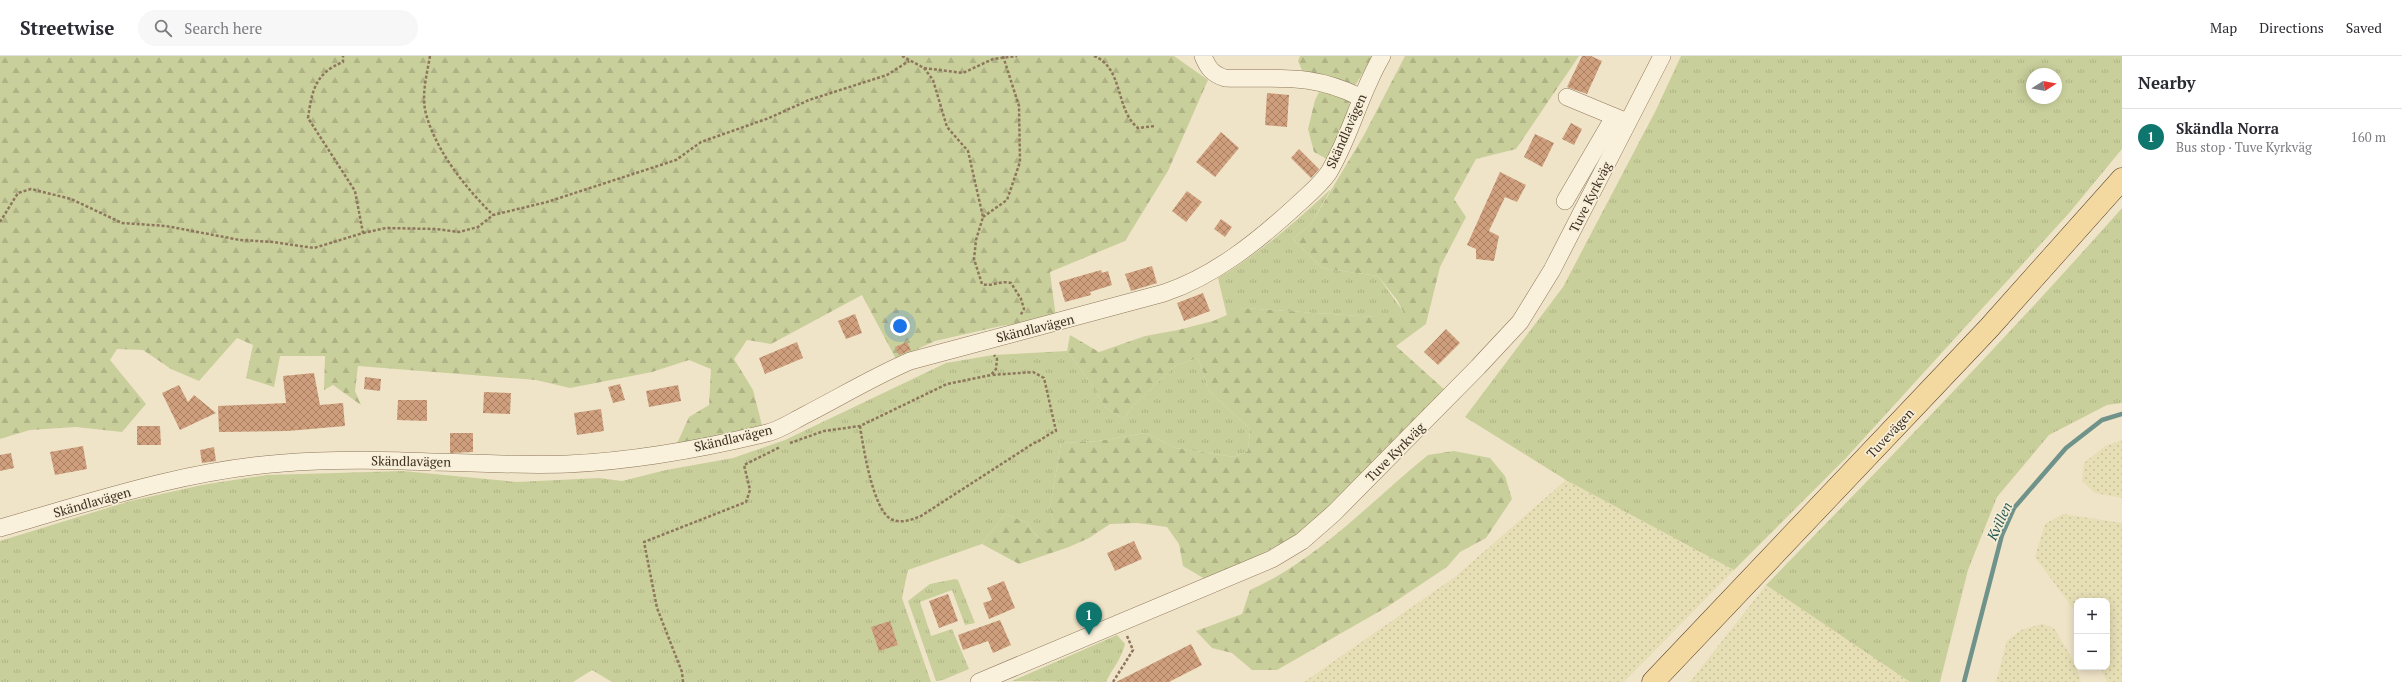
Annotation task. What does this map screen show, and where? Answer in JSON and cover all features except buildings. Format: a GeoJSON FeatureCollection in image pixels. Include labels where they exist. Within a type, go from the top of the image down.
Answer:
{"type":"FeatureCollection","features":[{"type":"Feature","properties":{"kind":"main road","name":"Tuvevägen"},"geometry":{"type":"LineString","coordinates":[[1653,682],[1989,328],[2122,179]]}},
{"type":"Feature","properties":{"kind":"street"},"geometry":{"type":"LineString","coordinates":[[1203,56],[1208,68],[1216,76],[1225,78],[1287,77],[1328,84],[1360,97]]}},
{"type":"Feature","properties":{"kind":"street","name":"Skändlavägen"},"geometry":{"type":"LineString","coordinates":[[0,528],[171,479],[237,467],[285,462],[356,460],[569,463],[618,460],[706,446],[770,432],[881,374],[910,361],[1164,293],[1182,287],[1219,267],[1265,234],[1312,192],[1328,173],[1341,149],[1360,97],[1382,56]]}},
{"type":"Feature","properties":{"kind":"street","name":"Tuve Kyrkväg"},"geometry":{"type":"LineString","coordinates":[[979,682],[1249,569],[1281,554],[1302,541],[1350,498],[1520,322],[1552,270],[1621,119],[1662,56]]}},
{"type":"Feature","properties":{"kind":"street"},"geometry":{"type":"LineString","coordinates":[[1565,201],[1621,119],[1567,97]]}},
{"type":"Feature","properties":{"kind":"path"},"geometry":{"type":"LineString","coordinates":[[343,56],[343,62],[329,67],[313,87],[308,118],[354,191],[363,233]]}},
{"type":"Feature","properties":{"kind":"path"},"geometry":{"type":"LineString","coordinates":[[430,56],[425,90],[426,113],[441,146],[467,189],[493,215]]}},
{"type":"Feature","properties":{"kind":"path"},"geometry":{"type":"LineString","coordinates":[[902,56],[924,68],[963,73],[1003,56],[1017,56]]}},
{"type":"Feature","properties":{"kind":"path"},"geometry":{"type":"LineString","coordinates":[[983,217],[1007,200],[1020,162],[1019,106],[1003,56]]}},
{"type":"Feature","properties":{"kind":"path"},"geometry":{"type":"LineString","coordinates":[[1094,56],[1105,63],[1114,74],[1129,121],[1138,128],[1155,126]]}},
{"type":"Feature","properties":{"kind":"path"},"geometry":{"type":"LineString","coordinates":[[0,222],[18,193],[30,189],[71,199],[122,223],[166,226],[240,240],[273,242],[314,248],[363,233],[386,228],[436,229],[460,232],[478,228],[493,215],[547,202],[676,160],[700,142],[769,118],[809,100],[888,75],[909,61]]}},
{"type":"Feature","properties":{"kind":"path"},"geometry":{"type":"LineString","coordinates":[[924,68],[933,80],[947,127],[968,151],[983,217],[976,240],[974,259],[978,276],[982,284],[988,286],[1005,282],[1016,288],[1024,309],[1016,320]]}},
{"type":"Feature","properties":{"kind":"path"},"geometry":{"type":"LineString","coordinates":[[987,340],[997,359],[996,369],[991,375]]}},
{"type":"Feature","properties":{"kind":"path"},"geometry":{"type":"LineString","coordinates":[[683,682],[682,672],[657,608],[644,542],[746,502],[750,490],[744,465],[786,444],[824,430],[860,426],[947,384],[991,375],[1033,372],[1044,378],[1056,431],[1048,434],[1042,440],[1034,443],[921,516],[900,521],[886,516],[880,509],[868,471],[860,426]]}},
{"type":"Feature","properties":{"kind":"path"},"geometry":{"type":"LineString","coordinates":[[1113,682],[1133,650],[1120,622]]}},
{"type":"Feature","properties":{"kind":"shaded area"},"geometry":{"type":"Polygon","coordinates":[[[2122,440],[2122,498],[2095,493],[2082,481],[2084,463],[2105,446],[2122,440]]]}},
{"type":"Feature","properties":{"kind":"shaded area"},"geometry":{"type":"Polygon","coordinates":[[[1566,480],[1734,570],[1624,682],[1304,682],[1455,577],[1566,480]]]}},
{"type":"Feature","properties":{"kind":"shaded area"},"geometry":{"type":"Polygon","coordinates":[[[2063,514],[2122,523],[2122,682],[2107,682],[2101,670],[2110,670],[2110,598],[2074,598],[2074,610],[2035,557],[2045,524],[2063,514]]]}},
{"type":"Feature","properties":{"kind":"shaded area"},"geometry":{"type":"Polygon","coordinates":[[[1766,585],[1910,682],[1690,682],[1766,585]]]}},
{"type":"Feature","properties":{"kind":"shaded area"},"geometry":{"type":"Polygon","coordinates":[[[2042,624],[2054,628],[2074,662],[2074,670],[2077,670],[2081,682],[1996,682],[2007,641],[2021,630],[2042,624]]]}},
{"type":"Feature","properties":{"kind":"green space"},"geometry":{"type":"Polygon","coordinates":[[[0,56],[1174,56],[1208,80],[1168,171],[1125,241],[1050,272],[1056,318],[1001,326],[935,341],[896,359],[862,295],[771,344],[747,340],[734,359],[753,390],[763,429],[675,448],[689,417],[709,405],[711,369],[689,360],[652,372],[570,388],[536,380],[358,366],[355,391],[361,405],[333,385],[324,390],[325,356],[280,356],[274,387],[246,378],[253,345],[237,338],[199,381],[171,369],[143,350],[117,349],[110,360],[146,404],[122,432],[76,427],[30,430],[0,439],[0,56]]]}},
{"type":"Feature","properties":{"kind":"green space"},"geometry":{"type":"Polygon","coordinates":[[[1300,56],[1374,56],[1354,87],[1343,127],[1327,159],[1314,152],[1308,129],[1315,100],[1324,83],[1305,77],[1298,61],[1300,56]]]}},
{"type":"Feature","properties":{"kind":"green space"},"geometry":{"type":"Polygon","coordinates":[[[1405,56],[1579,56],[1516,149],[1476,159],[1454,199],[1466,217],[1440,267],[1426,324],[1396,346],[1446,391],[1331,510],[1289,540],[1239,565],[1205,579],[1183,566],[1179,544],[1167,527],[1137,523],[1110,524],[1089,538],[1069,547],[1019,564],[982,544],[1005,514],[1026,522],[1039,539],[1054,525],[1050,508],[1061,443],[1098,441],[1146,433],[1176,448],[1234,457],[1248,451],[1250,429],[1210,392],[1198,358],[1176,365],[1132,407],[1124,419],[1106,408],[1088,379],[1067,351],[1070,335],[1099,352],[1145,336],[1178,330],[1213,321],[1243,308],[1375,317],[1406,317],[1397,300],[1378,276],[1322,268],[1293,239],[1311,224],[1364,135],[1405,56]]]}},
{"type":"Feature","properties":{"kind":"green space"},"geometry":{"type":"Polygon","coordinates":[[[1681,56],[2122,56],[2122,149],[2070,212],[1846,458],[1734,570],[1566,480],[1465,417],[1563,287],[1656,110],[1681,56]]]}},
{"type":"Feature","properties":{"kind":"green space"},"geometry":{"type":"Polygon","coordinates":[[[1331,189],[1311,224],[1293,239],[1322,268],[1378,276],[1407,317],[1375,317],[1243,308],[1227,316],[1218,278],[1249,258],[1277,236],[1331,189]]]}},
{"type":"Feature","properties":{"kind":"green space"},"geometry":{"type":"Polygon","coordinates":[[[2122,208],[2122,403],[2107,405],[2049,435],[1997,497],[1968,570],[1940,682],[1910,682],[1766,585],[1991,352],[2122,208]]]}},
{"type":"Feature","properties":{"kind":"green space"},"geometry":{"type":"Polygon","coordinates":[[[1067,351],[1088,379],[1106,408],[1124,419],[1132,407],[1176,365],[1198,358],[1210,392],[1250,429],[1248,451],[1234,457],[1176,448],[1146,433],[1098,441],[1061,443],[1050,508],[1054,525],[1040,540],[1026,522],[1005,514],[982,544],[908,570],[902,598],[931,682],[612,682],[592,670],[573,682],[0,682],[0,541],[130,501],[202,485],[266,475],[403,471],[517,482],[599,478],[622,481],[666,470],[733,458],[785,440],[946,363],[993,355],[1067,351]]]}},
{"type":"Feature","properties":{"kind":"green space"},"geometry":{"type":"Polygon","coordinates":[[[1454,451],[1490,458],[1505,476],[1512,499],[1486,538],[1460,552],[1447,567],[1387,607],[1277,670],[1252,670],[1232,653],[1212,648],[1196,631],[1242,614],[1250,590],[1298,563],[1321,546],[1428,455],[1454,451]]]}},
{"type":"Feature","properties":{"kind":"green space"},"geometry":{"type":"Polygon","coordinates":[[[955,579],[958,580],[975,623],[965,625],[952,590],[920,602],[931,636],[952,629],[969,669],[943,680],[936,681],[908,601],[930,584],[955,579]]]}},
{"type":"Feature","properties":{"kind":"green space"},"geometry":{"type":"Polygon","coordinates":[[[1117,635],[1125,644],[1124,649],[1106,682],[1012,681],[1117,635]]]}},
{"type":"Feature","properties":{"kind":"waterway","name":"Kvillen"},"geometry":{"type":"LineString","coordinates":[[1964,682],[2002,535],[2014,508],[2066,448],[2102,420],[2122,414]]}},
{"type":"Feature","properties":{"kind":"place","name":"Skändla Norra"},"geometry":{"type":"Point","coordinates":[1089,635]}}]}
